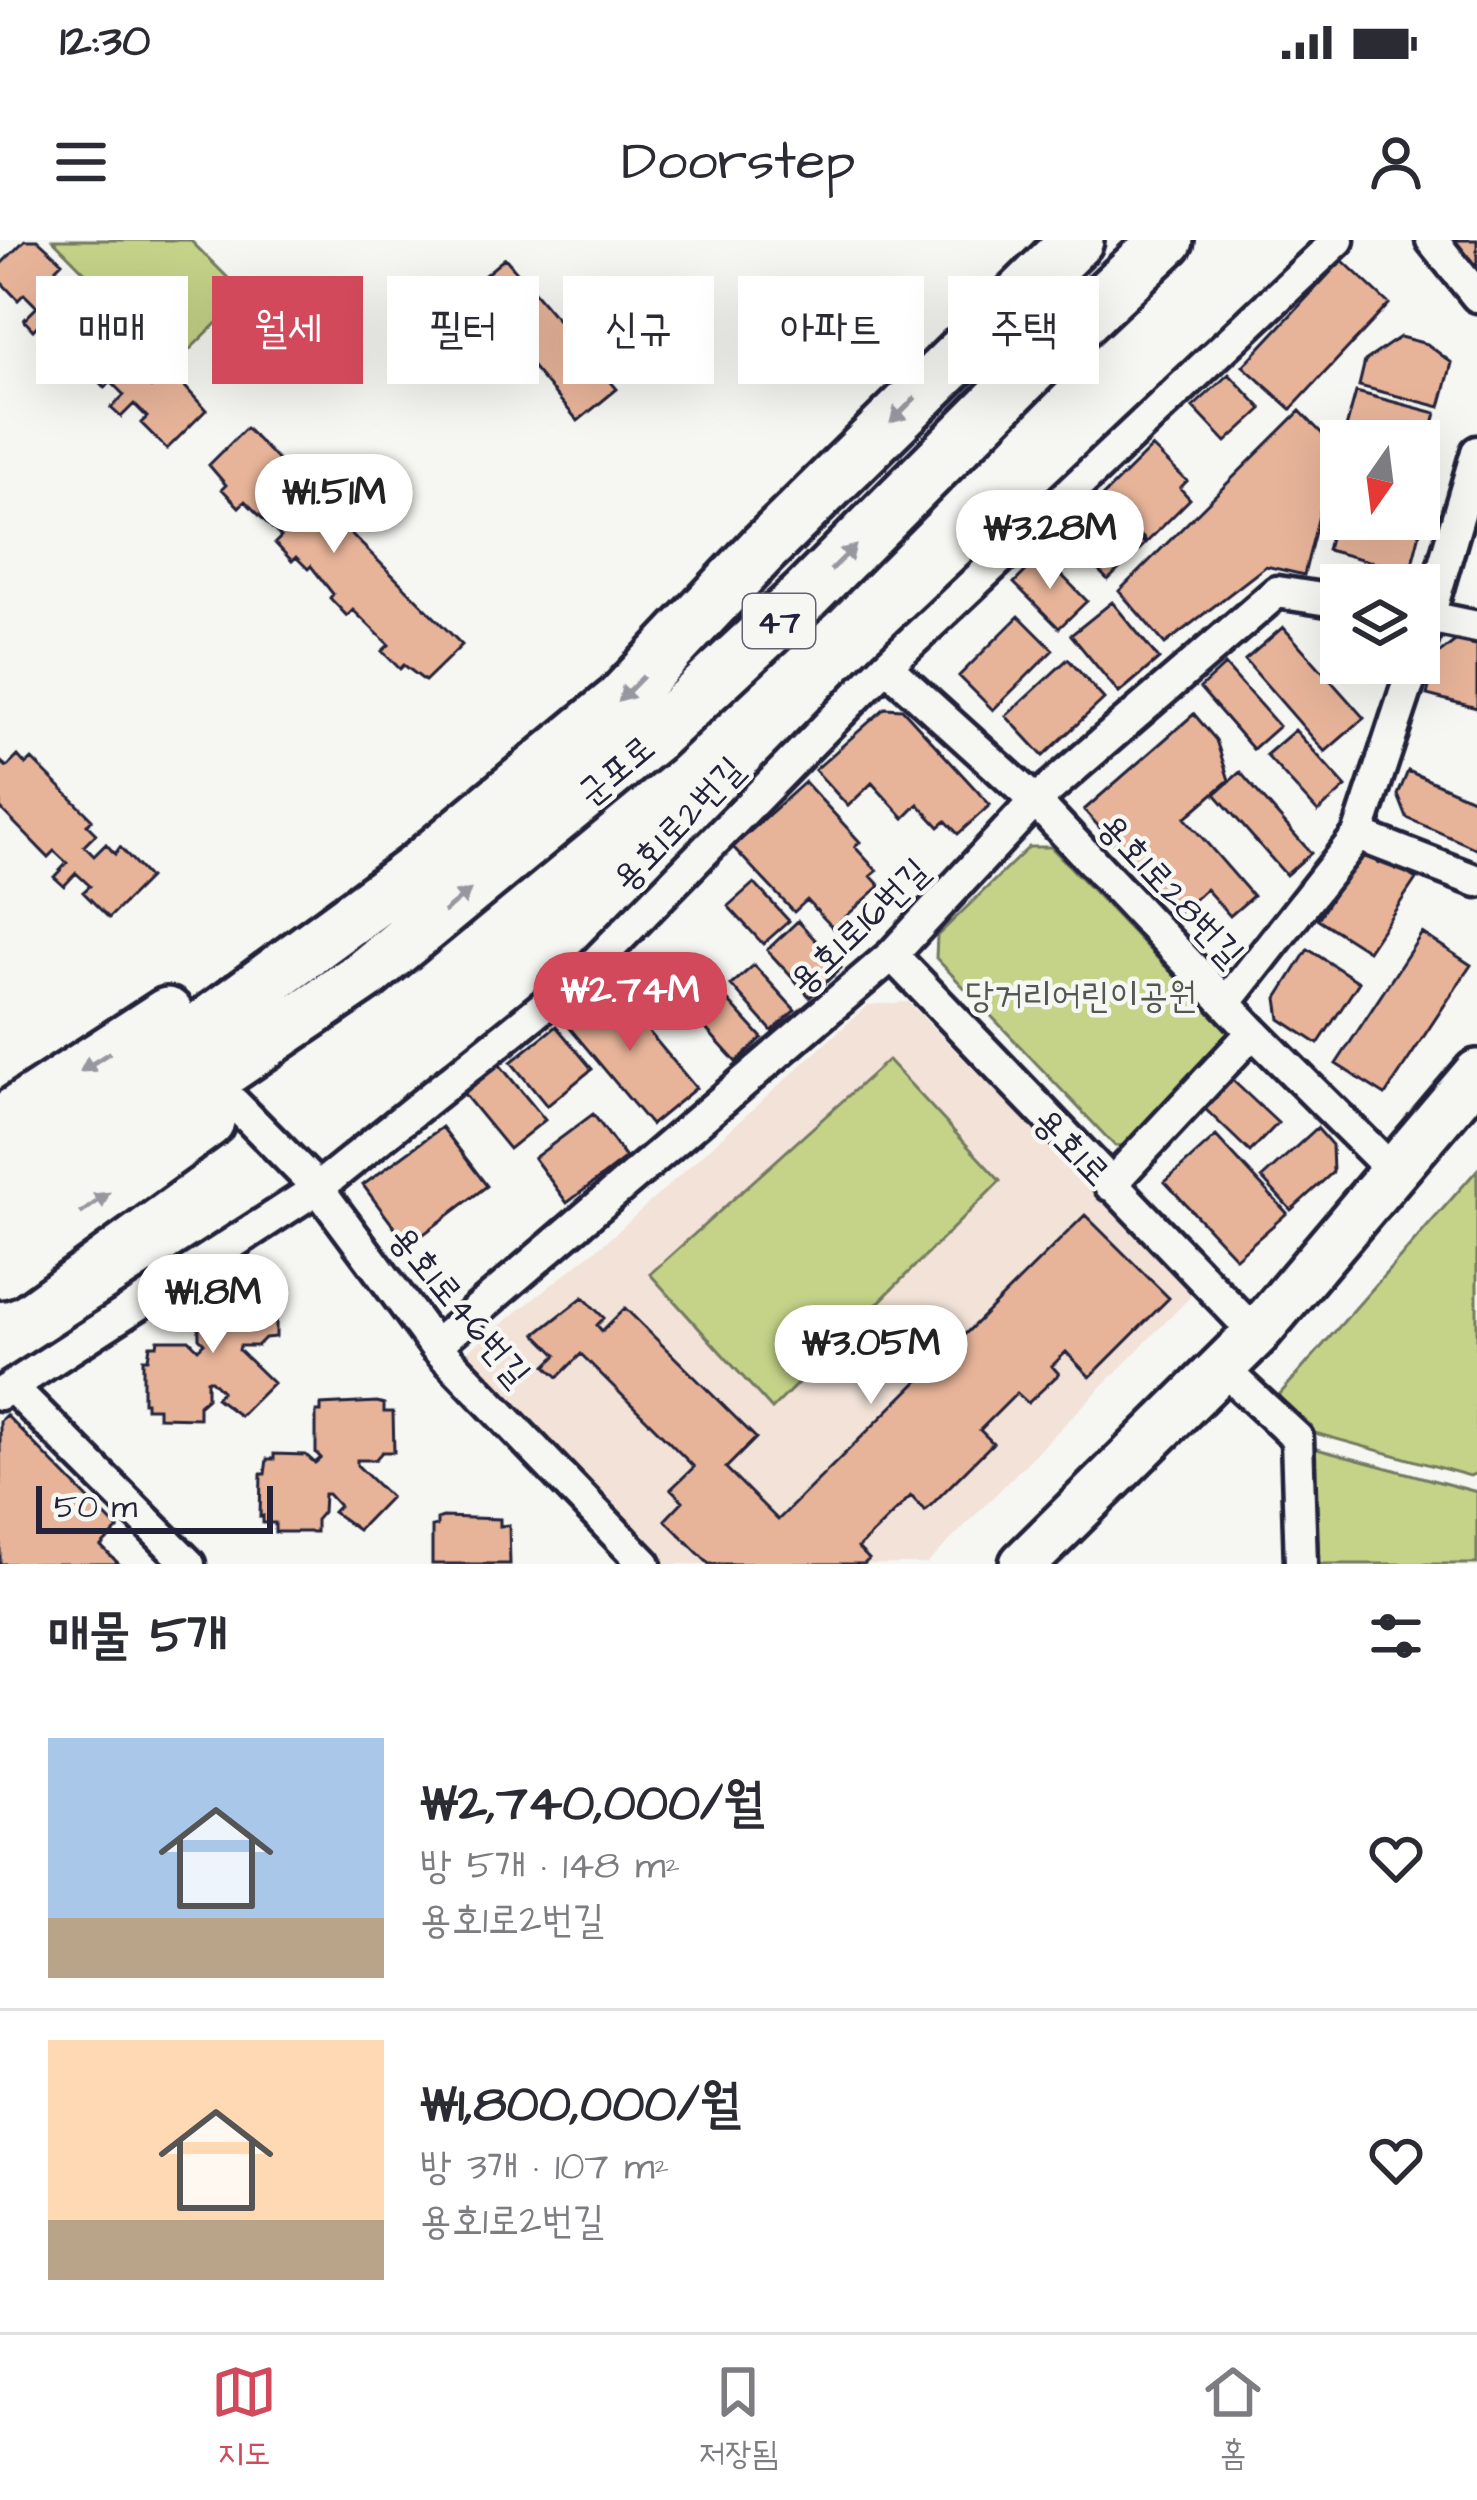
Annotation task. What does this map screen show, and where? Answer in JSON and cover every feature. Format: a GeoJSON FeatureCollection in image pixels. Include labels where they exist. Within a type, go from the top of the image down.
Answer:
{"type":"FeatureCollection","features":[{"type":"Feature","properties":{"kind":"main road","name":"군포로"},"geometry":{"type":"LineString","coordinates":[[0,1176],[415,871],[621,700],[764,548],[1077,240]]}},
{"type":"Feature","properties":{"kind":"main road","name":"군포로"},"geometry":{"type":"LineString","coordinates":[[0,1222],[366,974],[653,737],[807,594],[1050,350],[1167,240]]}},
{"type":"Feature","properties":{"kind":"main road"},"geometry":{"type":"LineString","coordinates":[[0,1272],[233,1103],[314,1035],[366,974]]}},
{"type":"Feature","properties":{"kind":"main road","name":"47"},"geometry":{"type":"LineString","coordinates":[[0,1123],[194,996],[273,976]]}},
{"type":"Feature","properties":{"kind":"street","name":"용호1로2번길"},"geometry":{"type":"LineString","coordinates":[[189,1564],[6,1391],[318,1188],[586,972],[886,666],[1338,240]]}},
{"type":"Feature","properties":{"kind":"street"},"geometry":{"type":"LineString","coordinates":[[1432,240],[1477,296]]}},
{"type":"Feature","properties":{"kind":"street"},"geometry":{"type":"LineString","coordinates":[[1440,566],[1477,452]]}},
{"type":"Feature","properties":{"kind":"street","name":"용호1로16번길"},"geometry":{"type":"LineString","coordinates":[[435,1346],[892,956],[1035,801],[1277,592],[1320,599]]}},
{"type":"Feature","properties":{"kind":"street"},"geometry":{"type":"LineString","coordinates":[[1440,619],[1477,627]]}},
{"type":"Feature","properties":{"kind":"street","name":"용호1로28번길"},"geometry":{"type":"LineString","coordinates":[[886,666],[1035,801],[1253,1032],[1394,1172]]}},
{"type":"Feature","properties":{"kind":"street"},"geometry":{"type":"LineString","coordinates":[[1226,1004],[1358,835],[1407,684]]}},
{"type":"Feature","properties":{"kind":"street"},"geometry":{"type":"LineString","coordinates":[[1358,835],[1477,881]]}},
{"type":"Feature","properties":{"kind":"street","name":"용호1로"},"geometry":{"type":"LineString","coordinates":[[892,956],[1256,1334]]}},
{"type":"Feature","properties":{"kind":"street"},"geometry":{"type":"LineString","coordinates":[[1110,1185],[1253,1032]]}},
{"type":"Feature","properties":{"kind":"street"},"geometry":{"type":"LineString","coordinates":[[1023,1564],[1256,1334],[1477,1073]]}},
{"type":"Feature","properties":{"kind":"street","name":"용호1로46번길"},"geometry":{"type":"LineString","coordinates":[[233,1103],[318,1188],[435,1346],[633,1560]]}},
{"type":"Feature","properties":{"kind":"street"},"geometry":{"type":"LineString","coordinates":[[1222,1367],[1297,1438],[1301,1564]]}},
{"type":"Feature","properties":{"kind":"shaded area"},"geometry":{"type":"Polygon","coordinates":[[[908,1002],[1193,1294],[927,1564],[665,1564],[465,1353],[607,1241],[868,1005],[908,1002]]]}},
{"type":"Feature","properties":{"kind":"green space"},"geometry":{"type":"Polygon","coordinates":[[[53,240],[190,240],[226,276],[212,276],[212,328],[188,351],[188,276],[88,276],[53,240]]]}},
{"type":"Feature","properties":{"kind":"green space","name":"당거리어린이공원"},"geometry":{"type":"Polygon","coordinates":[[[1029,847],[1051,847],[1228,1032],[1230,1046],[1131,1145],[1115,1146],[936,958],[937,936],[1029,847]]]}},
{"type":"Feature","properties":{"kind":"green space"},"geometry":{"type":"Polygon","coordinates":[[[888,1060],[1000,1181],[772,1409],[650,1274],[888,1060]]]}},
{"type":"Feature","properties":{"kind":"green space"},"geometry":{"type":"Polygon","coordinates":[[[1477,1170],[1477,1473],[1470,1476],[1300,1429],[1272,1403],[1477,1170]]]}},
{"type":"Feature","properties":{"kind":"green space"},"geometry":{"type":"Polygon","coordinates":[[[1313,1448],[1477,1492],[1477,1564],[1316,1564],[1313,1448]]]}},
{"type":"Feature","properties":{"kind":"building"},"geometry":{"type":"Polygon","coordinates":[[[25,240],[38,240],[62,262],[56,268],[64,276],[36,276],[36,306],[24,294],[18,300],[0,281],[0,265],[25,240]]]}},
{"type":"Feature","properties":{"kind":"building"},"geometry":{"type":"Polygon","coordinates":[[[1452,240],[1477,240],[1477,280],[1452,240]]]}},
{"type":"Feature","properties":{"kind":"building"},"geometry":{"type":"Polygon","coordinates":[[[505,258],[520,276],[484,276],[505,258]]]}},
{"type":"Feature","properties":{"kind":"building"},"geometry":{"type":"Polygon","coordinates":[[[1342,260],[1389,304],[1291,409],[1243,366],[1342,260]]]}},
{"type":"Feature","properties":{"kind":"building"},"geometry":{"type":"Polygon","coordinates":[[[539,298],[563,326],[563,384],[613,384],[617,389],[578,421],[539,375],[539,298]]]}},
{"type":"Feature","properties":{"kind":"building"},"geometry":{"type":"Polygon","coordinates":[[[36,308],[33,330],[24,320],[36,308]]]}},
{"type":"Feature","properties":{"kind":"building"},"geometry":{"type":"Polygon","coordinates":[[[1400,337],[1427,344],[1452,363],[1440,407],[1359,386],[1365,361],[1400,337]]]}},
{"type":"Feature","properties":{"kind":"building"},"geometry":{"type":"Polygon","coordinates":[[[1229,374],[1262,409],[1226,442],[1193,407],[1229,374]]]}},
{"type":"Feature","properties":{"kind":"building"},"geometry":{"type":"Polygon","coordinates":[[[113,384],[183,384],[206,410],[167,449],[141,423],[147,417],[134,404],[121,417],[111,408],[124,395],[113,384]]]}},
{"type":"Feature","properties":{"kind":"building"},"geometry":{"type":"Polygon","coordinates":[[[1356,392],[1436,413],[1434,420],[1348,420],[1356,392]]]}},
{"type":"Feature","properties":{"kind":"building"},"geometry":{"type":"Polygon","coordinates":[[[1300,411],[1320,432],[1320,512],[1304,575],[1266,566],[1165,644],[1119,591],[1300,411]]]}},
{"type":"Feature","properties":{"kind":"building"},"geometry":{"type":"Polygon","coordinates":[[[246,428],[462,645],[425,681],[404,665],[400,669],[382,651],[389,645],[353,610],[347,616],[311,566],[308,569],[296,557],[292,561],[275,543],[281,537],[245,501],[239,507],[222,489],[226,485],[209,465],[246,428]]]}},
{"type":"Feature","properties":{"kind":"building"},"geometry":{"type":"Polygon","coordinates":[[[1152,447],[1187,481],[1180,488],[1190,499],[1147,542],[1102,497],[1152,447]]]}},
{"type":"Feature","properties":{"kind":"building"},"geometry":{"type":"Polygon","coordinates":[[[1100,498],[1145,544],[1108,580],[1063,535],[1100,498]]]}},
{"type":"Feature","properties":{"kind":"building"},"geometry":{"type":"Polygon","coordinates":[[[1330,540],[1418,540],[1412,564],[1380,564],[1327,550],[1330,540]]]}},
{"type":"Feature","properties":{"kind":"building"},"geometry":{"type":"Polygon","coordinates":[[[1042,555],[1087,601],[1059,628],[1014,583],[1042,555]]]}},
{"type":"Feature","properties":{"kind":"building"},"geometry":{"type":"Polygon","coordinates":[[[1112,602],[1159,659],[1119,693],[1071,635],[1112,602]]]}},
{"type":"Feature","properties":{"kind":"building"},"geometry":{"type":"Polygon","coordinates":[[[1019,616],[1053,650],[993,710],[959,676],[1019,616]]]}},
{"type":"Feature","properties":{"kind":"building"},"geometry":{"type":"Polygon","coordinates":[[[1283,627],[1320,669],[1320,684],[1334,684],[1364,718],[1325,752],[1245,660],[1283,627]]]}},
{"type":"Feature","properties":{"kind":"building"},"geometry":{"type":"Polygon","coordinates":[[[1463,635],[1477,639],[1477,708],[1427,695],[1430,684],[1440,684],[1440,653],[1463,635]]]}},
{"type":"Feature","properties":{"kind":"building"},"geometry":{"type":"Polygon","coordinates":[[[1068,659],[1104,699],[1043,756],[1006,716],[1068,659]]]}},
{"type":"Feature","properties":{"kind":"building"},"geometry":{"type":"Polygon","coordinates":[[[1225,665],[1279,726],[1253,749],[1200,688],[1225,665]]]}},
{"type":"Feature","properties":{"kind":"building"},"geometry":{"type":"Polygon","coordinates":[[[885,708],[902,709],[990,805],[958,834],[946,821],[939,827],[918,804],[904,818],[872,783],[848,806],[815,770],[885,708]]]}},
{"type":"Feature","properties":{"kind":"building"},"geometry":{"type":"Polygon","coordinates":[[[1194,714],[1216,740],[1229,780],[1185,818],[1253,896],[1230,916],[1206,889],[1177,915],[1084,810],[1194,714]]]}},
{"type":"Feature","properties":{"kind":"building"},"geometry":{"type":"Polygon","coordinates":[[[1295,730],[1346,787],[1318,812],[1266,755],[1295,730]]]}},
{"type":"Feature","properties":{"kind":"building"},"geometry":{"type":"Polygon","coordinates":[[[18,756],[26,765],[32,759],[92,819],[87,825],[96,834],[84,846],[94,856],[106,844],[115,854],[120,847],[149,878],[109,918],[83,892],[90,886],[76,873],[64,886],[54,877],[67,863],[54,851],[48,857],[0,808],[0,761],[7,767],[18,756]]]}},
{"type":"Feature","properties":{"kind":"building"},"geometry":{"type":"Polygon","coordinates":[[[1408,771],[1477,801],[1477,849],[1407,818],[1398,795],[1408,771]]]}},
{"type":"Feature","properties":{"kind":"building"},"geometry":{"type":"Polygon","coordinates":[[[1240,772],[1311,853],[1286,875],[1215,794],[1240,772]]]}},
{"type":"Feature","properties":{"kind":"building"},"geometry":{"type":"Polygon","coordinates":[[[805,782],[860,842],[855,847],[877,871],[871,876],[880,886],[833,928],[807,900],[794,912],[733,847],[805,782]]]}},
{"type":"Feature","properties":{"kind":"building"},"geometry":{"type":"Polygon","coordinates":[[[1379,855],[1416,879],[1368,951],[1318,919],[1357,859],[1379,855]]]}},
{"type":"Feature","properties":{"kind":"building"},"geometry":{"type":"Polygon","coordinates":[[[754,883],[789,921],[763,944],[728,906],[754,883]]]}},
{"type":"Feature","properties":{"kind":"building"},"geometry":{"type":"Polygon","coordinates":[[[798,921],[841,968],[810,997],[767,950],[798,921]]]}},
{"type":"Feature","properties":{"kind":"building"},"geometry":{"type":"Polygon","coordinates":[[[1422,933],[1471,965],[1385,1095],[1336,1064],[1422,933]]]}},
{"type":"Feature","properties":{"kind":"building"},"geometry":{"type":"Polygon","coordinates":[[[1308,949],[1359,982],[1318,1044],[1280,1019],[1277,998],[1308,949]]]}},
{"type":"Feature","properties":{"kind":"building"},"geometry":{"type":"Polygon","coordinates":[[[754,965],[795,1010],[772,1031],[731,985],[754,965]]]}},
{"type":"Feature","properties":{"kind":"building"},"geometry":{"type":"Polygon","coordinates":[[[608,983],[696,1088],[651,1125],[563,1020],[608,983]]]}},
{"type":"Feature","properties":{"kind":"building"},"geometry":{"type":"Polygon","coordinates":[[[722,994],[762,1038],[736,1062],[696,1018],[722,994]]]}},
{"type":"Feature","properties":{"kind":"building"},"geometry":{"type":"Polygon","coordinates":[[[556,1026],[592,1069],[547,1106],[511,1062],[556,1026]]]}},
{"type":"Feature","properties":{"kind":"building"},"geometry":{"type":"Polygon","coordinates":[[[499,1064],[545,1120],[509,1149],[463,1093],[499,1064]]]}},
{"type":"Feature","properties":{"kind":"building"},"geometry":{"type":"Polygon","coordinates":[[[1229,1077],[1278,1123],[1250,1152],[1202,1106],[1229,1077]]]}},
{"type":"Feature","properties":{"kind":"building"},"geometry":{"type":"Polygon","coordinates":[[[593,1114],[626,1158],[567,1203],[534,1158],[593,1114]]]}},
{"type":"Feature","properties":{"kind":"building"},"geometry":{"type":"Polygon","coordinates":[[[442,1127],[487,1186],[408,1246],[363,1185],[442,1127]]]}},
{"type":"Feature","properties":{"kind":"building"},"geometry":{"type":"Polygon","coordinates":[[[1317,1128],[1332,1145],[1333,1172],[1291,1210],[1262,1178],[1317,1128]]]}},
{"type":"Feature","properties":{"kind":"building"},"geometry":{"type":"Polygon","coordinates":[[[1216,1136],[1287,1213],[1236,1258],[1165,1182],[1216,1136]]]}},
{"type":"Feature","properties":{"kind":"building"},"geometry":{"type":"Polygon","coordinates":[[[1085,1215],[1169,1298],[1090,1377],[1066,1352],[1052,1366],[1059,1374],[1028,1403],[1017,1393],[980,1430],[993,1443],[925,1511],[911,1496],[858,1548],[869,1559],[864,1564],[709,1564],[665,1520],[683,1501],[671,1489],[694,1467],[581,1354],[558,1377],[546,1366],[557,1355],[536,1334],[583,1297],[604,1318],[597,1325],[602,1331],[625,1308],[756,1438],[726,1468],[778,1520],[1085,1215]]]}},
{"type":"Feature","properties":{"kind":"building"},"geometry":{"type":"Polygon","coordinates":[[[260,1288],[267,1290],[267,1297],[276,1297],[276,1337],[239,1350],[273,1383],[240,1416],[216,1398],[222,1391],[207,1380],[207,1398],[199,1405],[199,1418],[158,1417],[158,1408],[146,1408],[143,1402],[143,1359],[148,1359],[150,1345],[157,1345],[158,1340],[189,1340],[198,1349],[204,1343],[199,1338],[198,1298],[204,1298],[204,1291],[260,1288]]]}},
{"type":"Feature","properties":{"kind":"building"},"geometry":{"type":"Polygon","coordinates":[[[384,1404],[384,1412],[393,1412],[394,1452],[382,1452],[375,1460],[357,1460],[357,1465],[390,1497],[358,1530],[333,1512],[339,1506],[328,1494],[324,1494],[316,1532],[275,1532],[275,1523],[263,1523],[261,1474],[265,1474],[267,1459],[274,1459],[274,1454],[306,1455],[315,1463],[321,1458],[316,1453],[316,1412],[321,1412],[321,1405],[384,1404]]]}},
{"type":"Feature","properties":{"kind":"building"},"geometry":{"type":"Polygon","coordinates":[[[6,1415],[118,1529],[101,1546],[119,1564],[0,1564],[0,1421],[6,1415]]]}},
{"type":"Feature","properties":{"kind":"building"},"geometry":{"type":"Polygon","coordinates":[[[443,1517],[500,1519],[500,1526],[509,1525],[510,1564],[432,1564],[432,1527],[443,1517]]]}}]}
